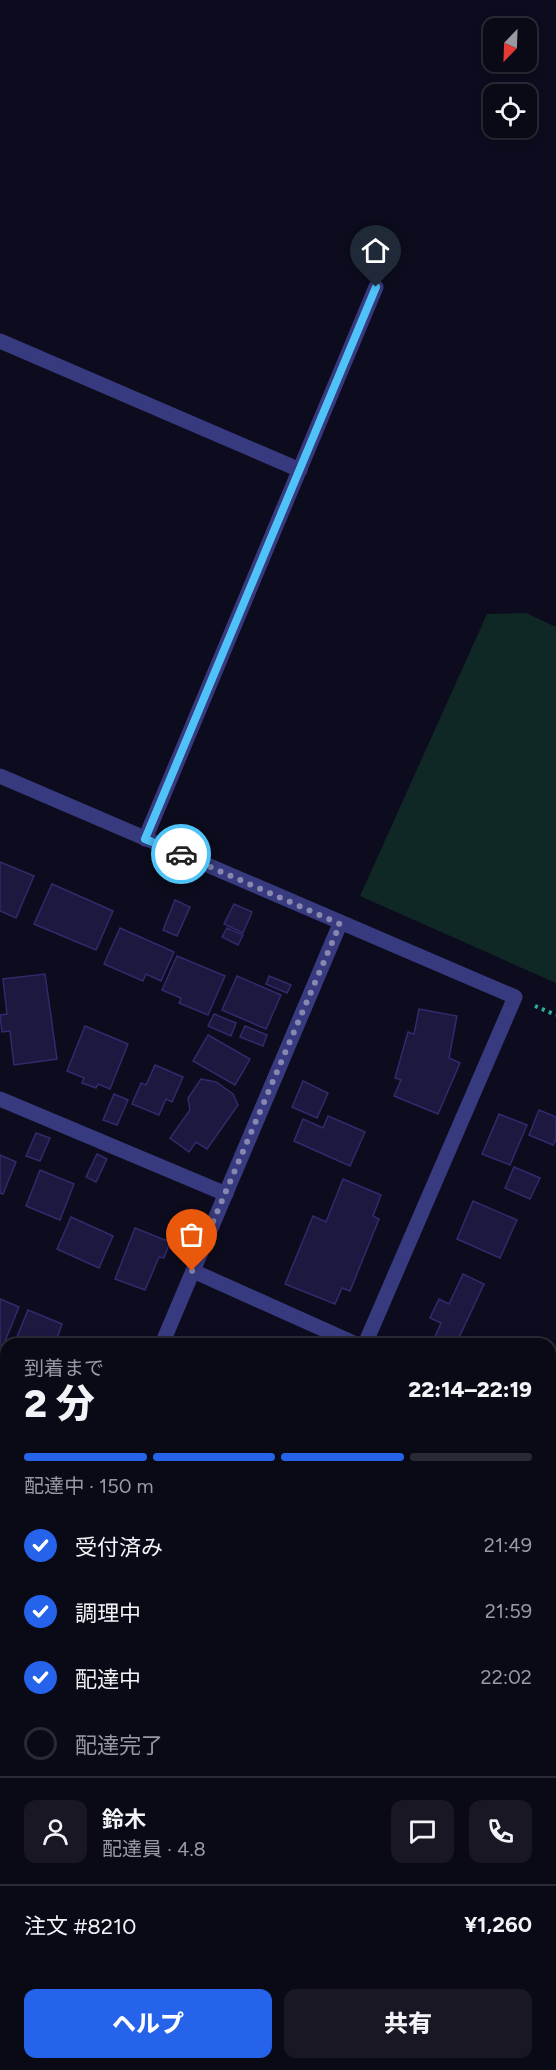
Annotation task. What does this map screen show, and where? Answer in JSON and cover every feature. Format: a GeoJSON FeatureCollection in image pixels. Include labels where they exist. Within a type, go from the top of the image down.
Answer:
{"type":"FeatureCollection","features":[{"type":"Feature","properties":{"kind":"street"},"geometry":{"type":"LineString","coordinates":[[145,839],[376,287]]}},
{"type":"Feature","properties":{"kind":"street"},"geometry":{"type":"LineString","coordinates":[[0,341],[300,470]]}},
{"type":"Feature","properties":{"kind":"street"},"geometry":{"type":"LineString","coordinates":[[0,776],[340,924],[515,997],[368,1338]]}},
{"type":"Feature","properties":{"kind":"street"},"geometry":{"type":"LineString","coordinates":[[164,1338],[340,924]]}},
{"type":"Feature","properties":{"kind":"street"},"geometry":{"type":"LineString","coordinates":[[0,1099],[226,1194]]}},
{"type":"Feature","properties":{"kind":"street"},"geometry":{"type":"LineString","coordinates":[[192,1271],[343,1338]]}},
{"type":"Feature","properties":{"kind":"green space"},"geometry":{"type":"Polygon","coordinates":[[[526,613],[556,627],[556,983],[360,896],[487,614],[526,613]]]}},
{"type":"Feature","properties":{"kind":"building"},"geometry":{"type":"Polygon","coordinates":[[[0,862],[34,876],[16,918],[0,911],[0,862]]]}},
{"type":"Feature","properties":{"kind":"building"},"geometry":{"type":"Polygon","coordinates":[[[52,884],[113,911],[96,950],[34,924],[52,884]]]}},
{"type":"Feature","properties":{"kind":"building"},"geometry":{"type":"Polygon","coordinates":[[[175,900],[190,907],[177,936],[163,930],[175,900]]]}},
{"type":"Feature","properties":{"kind":"building"},"geometry":{"type":"Polygon","coordinates":[[[234,904],[252,912],[243,933],[224,924],[234,904]]]}},
{"type":"Feature","properties":{"kind":"building"},"geometry":{"type":"Polygon","coordinates":[[[120,928],[174,952],[161,981],[146,974],[143,981],[104,964],[120,928]]]}},
{"type":"Feature","properties":{"kind":"building"},"geometry":{"type":"Polygon","coordinates":[[[227,928],[243,935],[238,945],[222,937],[227,928]]]}},
{"type":"Feature","properties":{"kind":"building"},"geometry":{"type":"Polygon","coordinates":[[[177,956],[225,976],[208,1015],[179,1003],[181,998],[162,990],[177,956]]]}},
{"type":"Feature","properties":{"kind":"building"},"geometry":{"type":"Polygon","coordinates":[[[45,974],[57,1059],[14,1065],[10,1031],[2,1032],[0,1015],[7,1014],[3,979],[45,974]]]}},
{"type":"Feature","properties":{"kind":"building"},"geometry":{"type":"Polygon","coordinates":[[[237,976],[281,995],[266,1029],[222,1010],[237,976]]]}},
{"type":"Feature","properties":{"kind":"building"},"geometry":{"type":"Polygon","coordinates":[[[269,976],[291,985],[287,993],[266,984],[269,976]]]}},
{"type":"Feature","properties":{"kind":"building"},"geometry":{"type":"Polygon","coordinates":[[[419,1009],[457,1016],[449,1058],[460,1063],[438,1114],[394,1096],[401,1080],[395,1078],[408,1032],[414,1034],[419,1009]]]}},
{"type":"Feature","properties":{"kind":"building"},"geometry":{"type":"Polygon","coordinates":[[[214,1014],[236,1023],[231,1036],[208,1026],[214,1014]]]}},
{"type":"Feature","properties":{"kind":"building"},"geometry":{"type":"Polygon","coordinates":[[[85,1026],[128,1044],[110,1089],[98,1084],[96,1088],[82,1083],[84,1078],[67,1071],[85,1026]]]}},
{"type":"Feature","properties":{"kind":"building"},"geometry":{"type":"Polygon","coordinates":[[[245,1026],[267,1035],[263,1046],[240,1037],[245,1026]]]}},
{"type":"Feature","properties":{"kind":"building"},"geometry":{"type":"Polygon","coordinates":[[[208,1035],[250,1059],[235,1085],[193,1061],[208,1035]]]}},
{"type":"Feature","properties":{"kind":"building"},"geometry":{"type":"Polygon","coordinates":[[[155,1065],[183,1077],[172,1102],[166,1099],[159,1115],[132,1104],[141,1083],[146,1085],[155,1065]]]}},
{"type":"Feature","properties":{"kind":"building"},"geometry":{"type":"Polygon","coordinates":[[[201,1079],[216,1082],[233,1094],[238,1105],[207,1149],[196,1142],[189,1152],[170,1138],[190,1110],[188,1098],[201,1079]]]}},
{"type":"Feature","properties":{"kind":"building"},"geometry":{"type":"Polygon","coordinates":[[[303,1081],[328,1093],[317,1118],[292,1107],[303,1081]]]}},
{"type":"Feature","properties":{"kind":"building"},"geometry":{"type":"Polygon","coordinates":[[[114,1094],[128,1100],[117,1125],[103,1120],[114,1094]]]}},
{"type":"Feature","properties":{"kind":"building"},"geometry":{"type":"Polygon","coordinates":[[[539,1110],[556,1117],[556,1139],[553,1145],[529,1135],[539,1110]]]}},
{"type":"Feature","properties":{"kind":"building"},"geometry":{"type":"Polygon","coordinates":[[[499,1114],[527,1125],[510,1165],[482,1154],[499,1114]]]}},
{"type":"Feature","properties":{"kind":"building"},"geometry":{"type":"Polygon","coordinates":[[[328,1116],[365,1132],[350,1166],[294,1141],[303,1119],[323,1128],[328,1116]]]}},
{"type":"Feature","properties":{"kind":"building"},"geometry":{"type":"Polygon","coordinates":[[[36,1133],[50,1138],[40,1161],[26,1156],[36,1133]]]}},
{"type":"Feature","properties":{"kind":"building"},"geometry":{"type":"Polygon","coordinates":[[[97,1154],[107,1159],[96,1182],[86,1177],[97,1154]]]}},
{"type":"Feature","properties":{"kind":"building"},"geometry":{"type":"Polygon","coordinates":[[[0,1155],[16,1162],[3,1194],[0,1193],[0,1155]]]}},
{"type":"Feature","properties":{"kind":"building"},"geometry":{"type":"Polygon","coordinates":[[[514,1167],[540,1178],[530,1199],[505,1188],[514,1167]]]}},
{"type":"Feature","properties":{"kind":"building"},"geometry":{"type":"Polygon","coordinates":[[[40,1170],[74,1184],[60,1220],[26,1206],[40,1170]]]}},
{"type":"Feature","properties":{"kind":"building"},"geometry":{"type":"Polygon","coordinates":[[[343,1179],[381,1195],[373,1216],[379,1219],[350,1291],[342,1288],[335,1304],[285,1284],[313,1216],[326,1222],[343,1179]]]}},
{"type":"Feature","properties":{"kind":"building"},"geometry":{"type":"Polygon","coordinates":[[[473,1201],[517,1220],[500,1258],[457,1239],[473,1201]]]}},
{"type":"Feature","properties":{"kind":"building"},"geometry":{"type":"Polygon","coordinates":[[[71,1217],[113,1236],[99,1268],[57,1249],[71,1217]]]}},
{"type":"Feature","properties":{"kind":"building"},"geometry":{"type":"Polygon","coordinates":[[[135,1228],[170,1242],[164,1258],[159,1257],[145,1290],[115,1279],[135,1228]]]}},
{"type":"Feature","properties":{"kind":"building"},"geometry":{"type":"Polygon","coordinates":[[[463,1274],[484,1284],[459,1338],[434,1338],[441,1323],[430,1318],[439,1299],[449,1304],[463,1274]]]}},
{"type":"Feature","properties":{"kind":"building"},"geometry":{"type":"Polygon","coordinates":[[[0,1299],[19,1307],[6,1338],[0,1338],[0,1299]]]}},
{"type":"Feature","properties":{"kind":"building"},"geometry":{"type":"Polygon","coordinates":[[[28,1310],[62,1324],[57,1338],[16,1338],[28,1310]]]}},
{"type":"Feature","properties":{"kind":"way so far"},"geometry":{"type":"LineString","coordinates":[[181,854],[340,924],[192,1271]]}},
{"type":"Feature","properties":{"kind":"route"},"geometry":{"type":"LineString","coordinates":[[181,854],[145,839],[376,287]]}}]}
